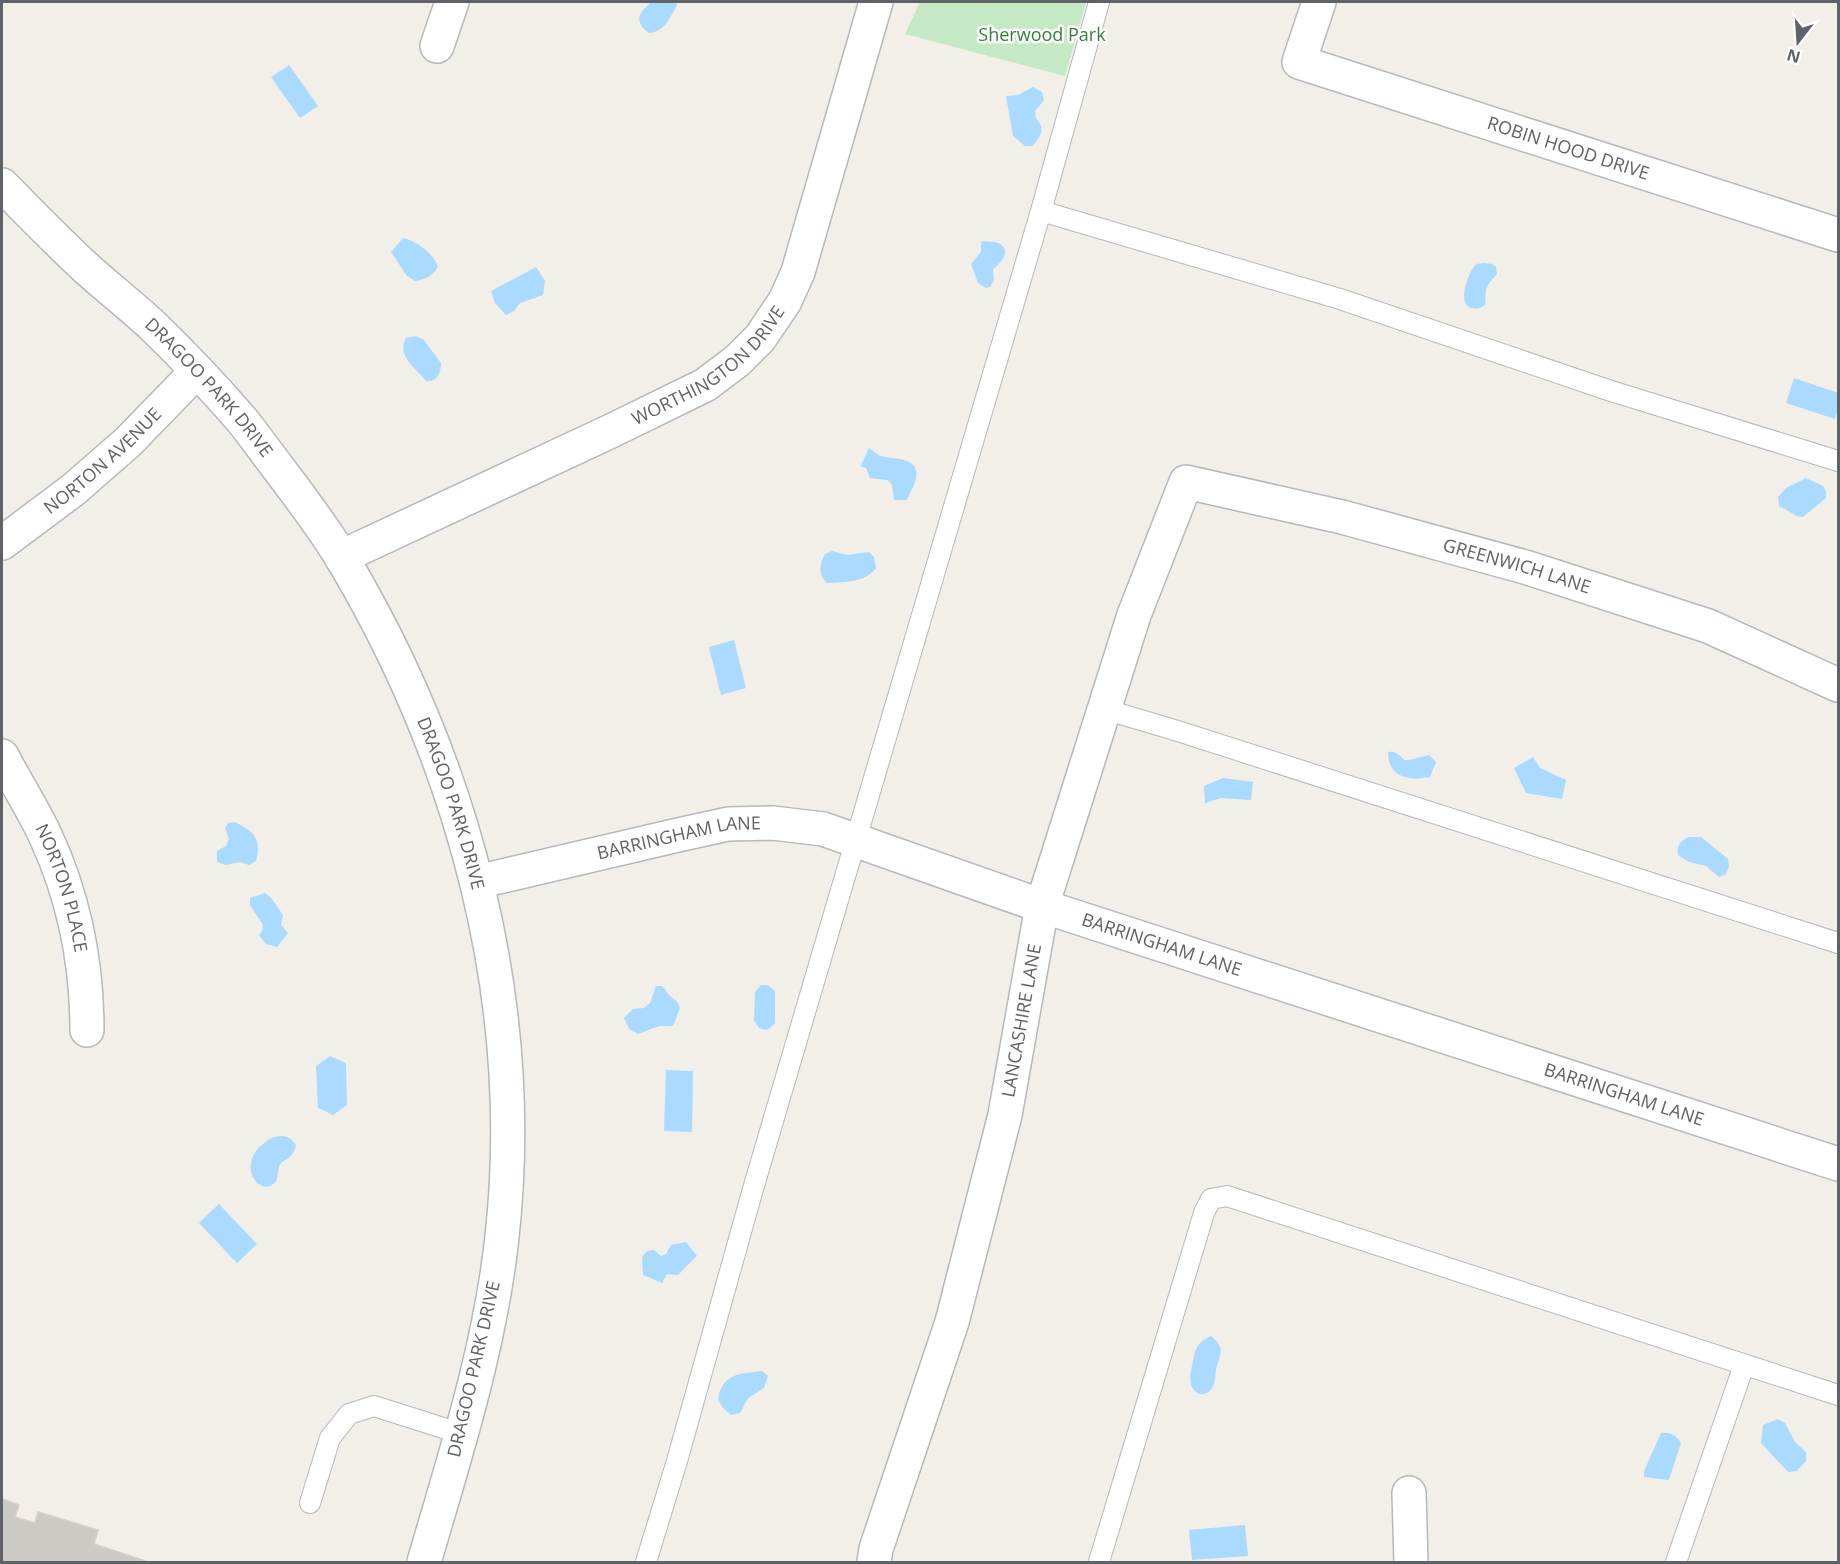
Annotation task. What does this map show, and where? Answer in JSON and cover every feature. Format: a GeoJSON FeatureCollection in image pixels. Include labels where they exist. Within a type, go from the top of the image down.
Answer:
{"type":"FeatureCollection","features":[{"type":"Feature","properties":{"kind":"street"},"geometry":{"type":"LineString","coordinates":[[438,46],[452,2]]}},
{"type":"Feature","properties":{"kind":"street","name":"WORTHINGTON DRIVE"},"geometry":{"type":"LineString","coordinates":[[341,557],[705,385],[737,361],[760,338],[785,301],[798,272],[876,2]]}},
{"type":"Feature","properties":{"kind":"street","name":"ROBIN HOOD DRIVE"},"geometry":{"type":"LineString","coordinates":[[1319,2],[1299,62],[1839,235]]}},
{"type":"Feature","properties":{"kind":"street","name":"DRAGOO PARK DRIVE"},"geometry":{"type":"LineString","coordinates":[[2,185],[86,268],[154,326],[197,371],[243,422],[309,508],[341,557],[390,645],[427,727],[457,812],[477,882],[497,986],[506,1056],[508,1142],[502,1236],[488,1329],[462,1434],[424,1563]]}},
{"type":"Feature","properties":{"kind":"street","name":"NORTON AVENUE"},"geometry":{"type":"LineString","coordinates":[[2,543],[73,490],[120,449],[197,371]]}},
{"type":"Feature","properties":{"kind":"street","name":"GREENWICH LANE"},"geometry":{"type":"LineString","coordinates":[[1186,482],[1342,517],[1526,567],[1708,626],[1839,685]]}},
{"type":"Feature","properties":{"kind":"street","name":"LANCASHIRE LANE"},"geometry":{"type":"LineString","coordinates":[[874,1563],[876,1549],[958,1299],[1005,1115],[1042,906],[1134,615],[1186,482]]}},
{"type":"Feature","properties":{"kind":"street","name":"NORTON PLACE"},"geometry":{"type":"LineString","coordinates":[[2,756],[45,836],[69,896],[81,944],[87,1001],[87,1030]]}},
{"type":"Feature","properties":{"kind":"street","name":"BARRINGHAM LANE"},"geometry":{"type":"LineString","coordinates":[[477,882],[728,824],[773,823],[824,829],[1042,906],[1839,1164]]}},
{"type":"Feature","properties":{"kind":"street"},"geometry":{"type":"LineString","coordinates":[[1409,1493],[1411,1563]]}},
{"type":"Feature","properties":{"kind":"lane"},"geometry":{"type":"LineString","coordinates":[[646,1563],[855,840],[1041,211],[1099,2]]}},
{"type":"Feature","properties":{"kind":"lane"},"geometry":{"type":"LineString","coordinates":[[1041,211],[1340,299],[1611,391],[1839,461]]}},
{"type":"Feature","properties":{"kind":"lane"},"geometry":{"type":"LineString","coordinates":[[1104,709],[1839,943]]}},
{"type":"Feature","properties":{"kind":"lane"},"geometry":{"type":"LineString","coordinates":[[1099,1563],[1197,1234],[1211,1198],[1227,1196],[1839,1395]]}},
{"type":"Feature","properties":{"kind":"lane"},"geometry":{"type":"LineString","coordinates":[[1676,1563],[1744,1365]]}},
{"type":"Feature","properties":{"kind":"lane"},"geometry":{"type":"LineString","coordinates":[[310,1503],[330,1438],[350,1414],[374,1406],[462,1434]]}},
{"type":"Feature","properties":{"kind":"green space","name":"Sherwood Park"},"geometry":{"type":"Polygon","coordinates":[[[920,2],[1086,2],[1065,76],[905,34],[920,2]]]}},
{"type":"Feature","properties":{"kind":"water"},"geometry":{"type":"Polygon","coordinates":[[[651,2],[677,2],[677,5],[663,27],[649,33],[639,20],[641,13],[651,2]]]}},
{"type":"Feature","properties":{"kind":"water"},"geometry":{"type":"Polygon","coordinates":[[[289,65],[318,106],[300,118],[271,77],[289,65]]]}},
{"type":"Feature","properties":{"kind":"water"},"geometry":{"type":"Polygon","coordinates":[[[1033,87],[1042,92],[1044,100],[1035,111],[1042,129],[1033,146],[1025,146],[1013,136],[1006,96],[1018,95],[1033,87]]]}},
{"type":"Feature","properties":{"kind":"water"},"geometry":{"type":"Polygon","coordinates":[[[403,238],[419,245],[432,257],[438,267],[431,275],[415,281],[407,276],[391,252],[403,238]]]}},
{"type":"Feature","properties":{"kind":"water"},"geometry":{"type":"Polygon","coordinates":[[[983,241],[998,243],[1005,249],[1002,260],[993,269],[994,280],[990,287],[986,288],[978,283],[971,264],[981,252],[983,241]]]}},
{"type":"Feature","properties":{"kind":"water"},"geometry":{"type":"Polygon","coordinates":[[[1484,263],[1496,267],[1497,274],[1487,288],[1485,305],[1475,309],[1467,305],[1464,300],[1465,287],[1476,264],[1484,263]]]}},
{"type":"Feature","properties":{"kind":"water"},"geometry":{"type":"Polygon","coordinates":[[[536,267],[545,281],[543,295],[520,303],[514,311],[506,315],[495,303],[491,291],[536,267]]]}},
{"type":"Feature","properties":{"kind":"water"},"geometry":{"type":"Polygon","coordinates":[[[416,336],[424,340],[441,363],[436,379],[426,381],[405,356],[406,338],[416,336]]]}},
{"type":"Feature","properties":{"kind":"water"},"geometry":{"type":"Polygon","coordinates":[[[1794,378],[1838,393],[1838,409],[1835,419],[1786,403],[1794,378]]]}},
{"type":"Feature","properties":{"kind":"water"},"geometry":{"type":"Polygon","coordinates":[[[869,448],[879,455],[904,460],[914,465],[915,483],[907,500],[894,500],[892,485],[888,480],[870,478],[866,468],[861,465],[869,448]]]}},
{"type":"Feature","properties":{"kind":"water"},"geometry":{"type":"Polygon","coordinates":[[[1806,478],[1825,489],[1826,498],[1803,517],[1779,506],[1778,497],[1786,488],[1806,478]]]}},
{"type":"Feature","properties":{"kind":"water"},"geometry":{"type":"Polygon","coordinates":[[[832,551],[847,555],[869,552],[874,557],[876,568],[860,579],[827,583],[821,573],[821,565],[825,554],[832,551]]]}},
{"type":"Feature","properties":{"kind":"water"},"geometry":{"type":"Polygon","coordinates":[[[734,640],[746,688],[721,695],[709,647],[734,640]]]}},
{"type":"Feature","properties":{"kind":"water"},"geometry":{"type":"Polygon","coordinates":[[[1388,752],[1397,753],[1404,760],[1429,755],[1436,762],[1430,777],[1407,778],[1401,776],[1392,767],[1388,752]]]}},
{"type":"Feature","properties":{"kind":"water"},"geometry":{"type":"Polygon","coordinates":[[[1533,757],[1540,768],[1566,780],[1562,799],[1526,793],[1514,768],[1533,757]]]}},
{"type":"Feature","properties":{"kind":"water"},"geometry":{"type":"Polygon","coordinates":[[[1223,778],[1253,782],[1251,800],[1221,798],[1205,803],[1204,786],[1223,778]]]}},
{"type":"Feature","properties":{"kind":"water"},"geometry":{"type":"Polygon","coordinates":[[[234,822],[251,832],[257,842],[256,861],[249,865],[240,862],[226,865],[217,862],[217,851],[226,846],[229,839],[225,828],[228,823],[234,822]]]}},
{"type":"Feature","properties":{"kind":"water"},"geometry":{"type":"Polygon","coordinates":[[[1689,837],[1701,837],[1728,859],[1729,867],[1726,874],[1719,877],[1706,866],[1689,862],[1678,855],[1680,844],[1689,837]]]}},
{"type":"Feature","properties":{"kind":"water"},"geometry":{"type":"Polygon","coordinates":[[[265,893],[283,915],[281,925],[288,933],[277,947],[266,944],[259,935],[263,925],[250,905],[250,898],[265,893]]]}},
{"type":"Feature","properties":{"kind":"water"},"geometry":{"type":"Polygon","coordinates":[[[761,985],[768,985],[775,991],[775,1023],[766,1030],[759,1028],[754,1020],[755,992],[761,985]]]}},
{"type":"Feature","properties":{"kind":"water"},"geometry":{"type":"Polygon","coordinates":[[[656,986],[662,986],[680,1008],[673,1026],[659,1026],[638,1034],[629,1029],[624,1018],[633,1009],[644,1008],[650,1003],[656,986]]]}},
{"type":"Feature","properties":{"kind":"water"},"geometry":{"type":"Polygon","coordinates":[[[330,1056],[346,1063],[347,1105],[333,1115],[318,1108],[316,1066],[330,1056]]]}},
{"type":"Feature","properties":{"kind":"water"},"geometry":{"type":"Polygon","coordinates":[[[666,1070],[693,1071],[692,1132],[664,1131],[666,1070]]]}},
{"type":"Feature","properties":{"kind":"water"},"geometry":{"type":"Polygon","coordinates":[[[280,1136],[289,1138],[296,1145],[290,1157],[279,1167],[276,1181],[271,1186],[264,1186],[254,1178],[251,1162],[263,1144],[271,1138],[280,1136]]]}},
{"type":"Feature","properties":{"kind":"water"},"geometry":{"type":"Polygon","coordinates":[[[219,1204],[257,1244],[237,1263],[199,1223],[219,1204]]]}},
{"type":"Feature","properties":{"kind":"water"},"geometry":{"type":"Polygon","coordinates":[[[686,1242],[697,1256],[678,1275],[667,1274],[662,1283],[643,1275],[642,1257],[647,1251],[654,1250],[661,1256],[666,1254],[671,1245],[686,1242]]]}},
{"type":"Feature","properties":{"kind":"water"},"geometry":{"type":"Polygon","coordinates":[[[1211,1336],[1219,1344],[1221,1351],[1215,1380],[1208,1392],[1199,1394],[1193,1389],[1191,1383],[1194,1356],[1203,1340],[1211,1336]]]}},
{"type":"Feature","properties":{"kind":"water"},"geometry":{"type":"Polygon","coordinates":[[[762,1371],[768,1376],[764,1388],[748,1398],[740,1413],[731,1415],[718,1400],[723,1384],[739,1374],[762,1371]]]}},
{"type":"Feature","properties":{"kind":"water"},"geometry":{"type":"Polygon","coordinates":[[[1778,1419],[1785,1423],[1795,1442],[1806,1452],[1806,1461],[1797,1471],[1788,1472],[1761,1443],[1763,1425],[1778,1419]]]}},
{"type":"Feature","properties":{"kind":"water"},"geometry":{"type":"Polygon","coordinates":[[[1661,1433],[1672,1435],[1681,1443],[1669,1480],[1644,1477],[1644,1471],[1661,1433]]]}},
{"type":"Feature","properties":{"kind":"water"},"geometry":{"type":"Polygon","coordinates":[[[1245,1525],[1248,1556],[1192,1560],[1189,1530],[1245,1525]]]}},
{"type":"Feature","properties":{"kind":"building"},"geometry":{"type":"Polygon","coordinates":[[[2,1499],[19,1505],[15,1517],[35,1523],[38,1512],[98,1530],[94,1544],[146,1561],[2,1562],[2,1499]]]}}]}
